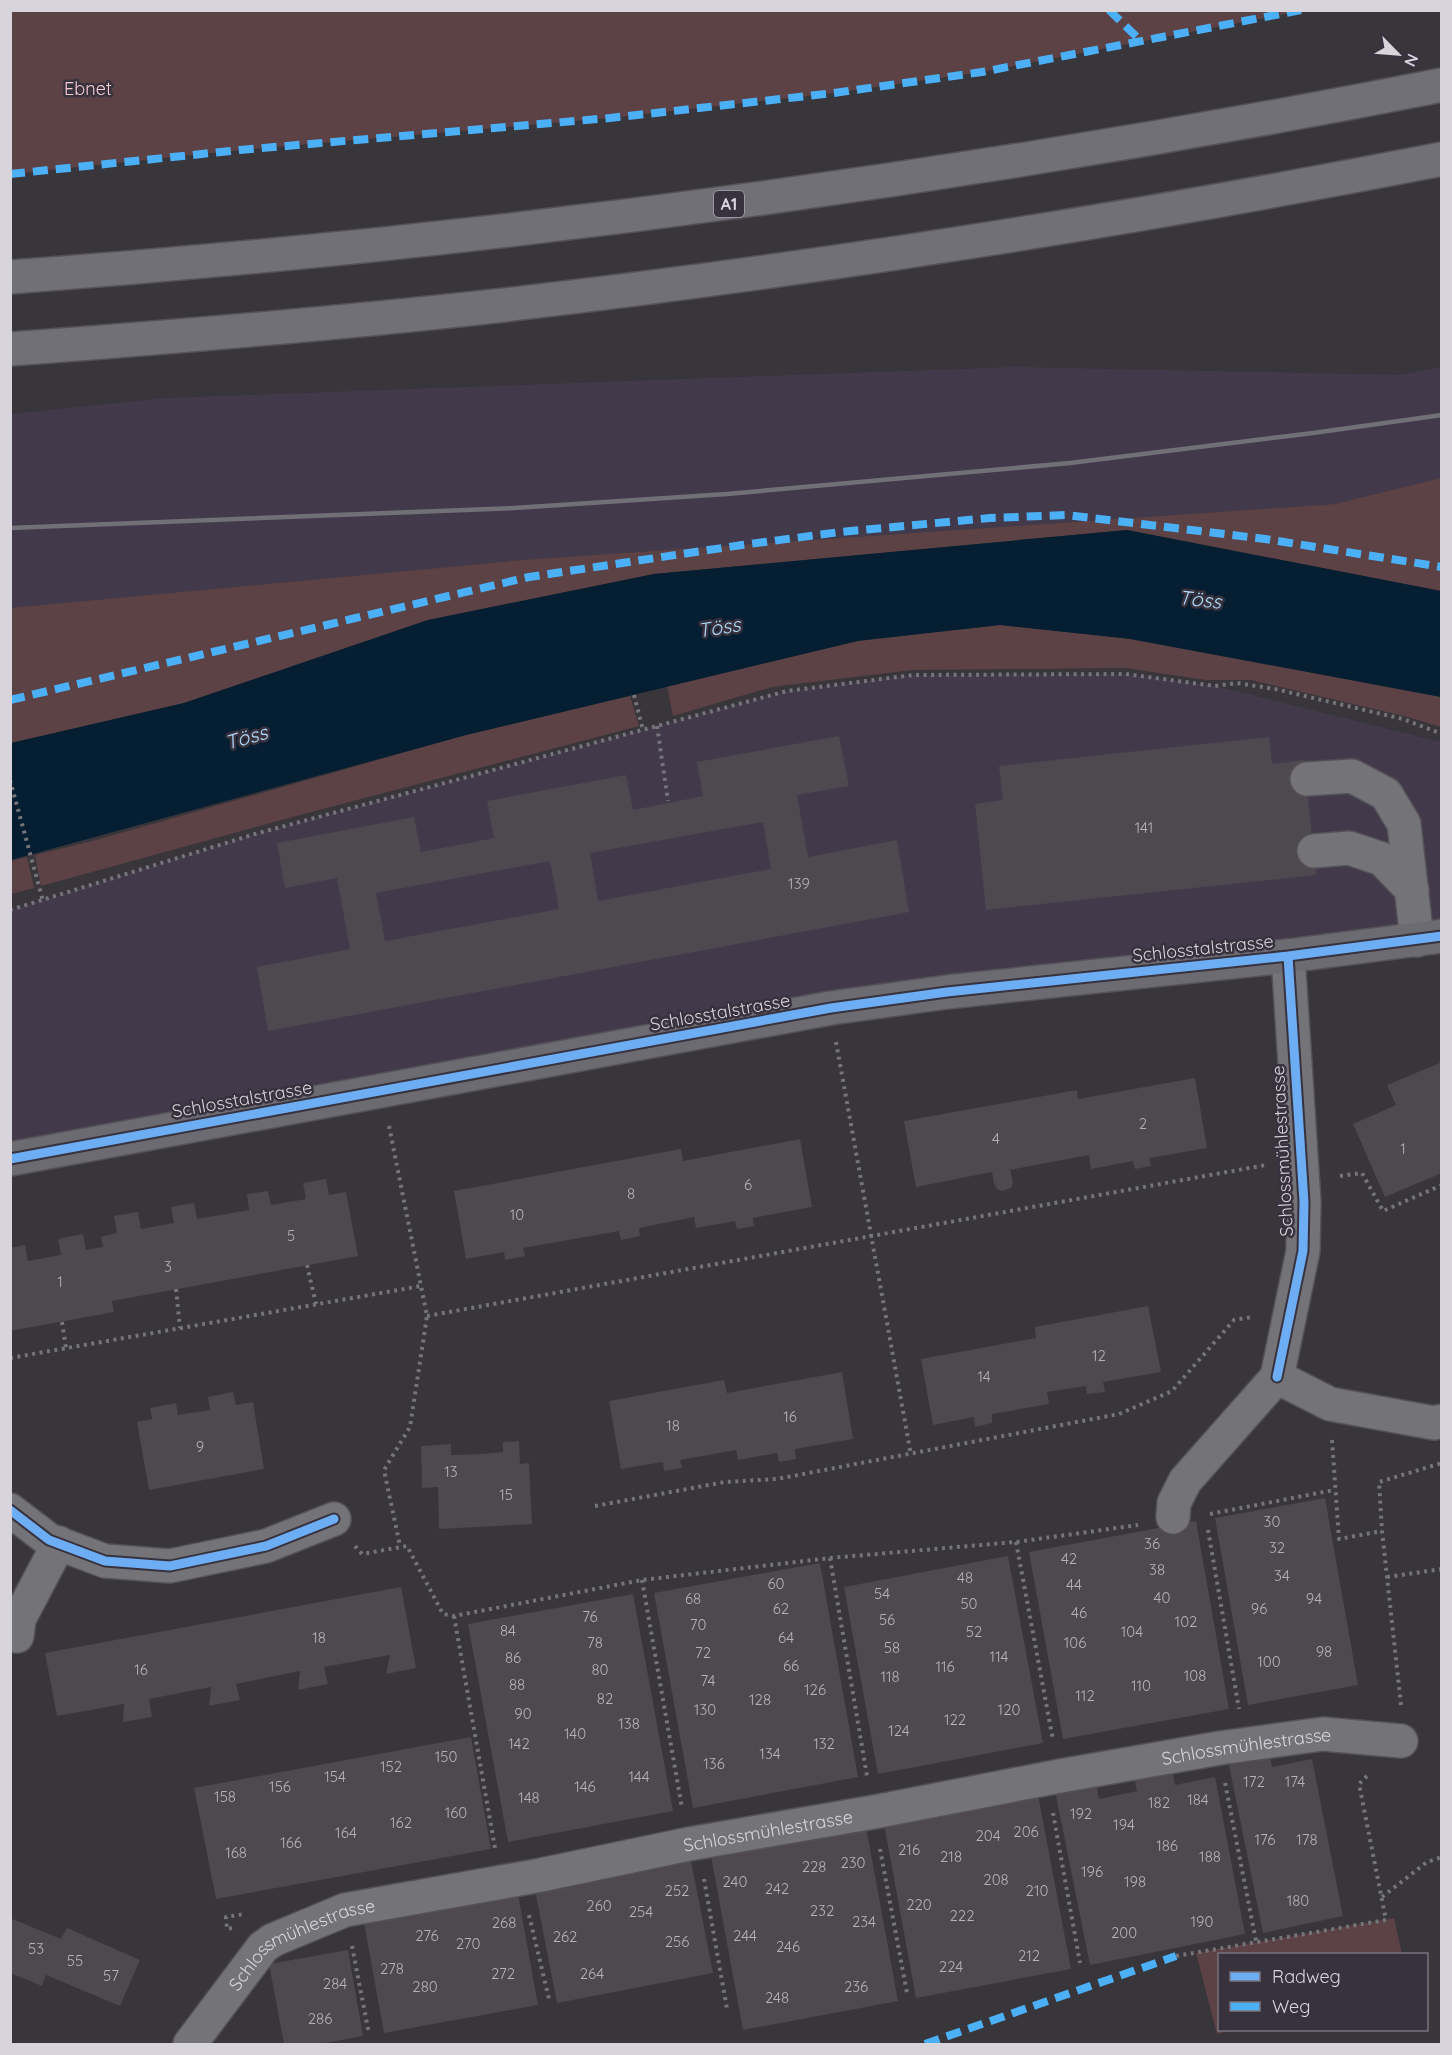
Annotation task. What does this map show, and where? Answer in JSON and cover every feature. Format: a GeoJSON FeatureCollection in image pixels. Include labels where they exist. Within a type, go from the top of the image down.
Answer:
{"type":"FeatureCollection","features":[{"type":"Feature","properties":{"kind":"highway","name":"A1"},"geometry":{"type":"LineString","coordinates":[[10,277],[382,245],[574,224],[790,196],[1173,136],[1442,86]]}},
{"type":"Feature","properties":{"kind":"highway"},"geometry":{"type":"LineString","coordinates":[[10,349],[366,319],[504,305],[720,278],[899,253],[1197,205],[1442,159]]}},
{"type":"Feature","properties":{"kind":"main road","name":"Schlosstalstrasse"},"geometry":{"type":"LineString","coordinates":[[10,1159],[831,1008],[959,991],[1288,956],[1429,938]]}},
{"type":"Feature","properties":{"kind":"street"},"geometry":{"type":"LineString","coordinates":[[1306,779],[1352,776],[1386,794],[1404,824],[1412,890],[1429,938]]}},
{"type":"Feature","properties":{"kind":"street"},"geometry":{"type":"LineString","coordinates":[[1314,851],[1349,848],[1382,859],[1412,890]]}},
{"type":"Feature","properties":{"kind":"street","name":"Schlossmühlestrasse"},"geometry":{"type":"LineString","coordinates":[[1159,1520],[1174,1503],[1185,1481],[1277,1377],[1303,1251],[1302,1159],[1288,956]]}},
{"type":"Feature","properties":{"kind":"street"},"geometry":{"type":"LineString","coordinates":[[1277,1377],[1330,1404],[1434,1423],[1442,1421]]}},
{"type":"Feature","properties":{"kind":"street"},"geometry":{"type":"LineString","coordinates":[[10,1510],[49,1540],[105,1561],[170,1566],[266,1546],[334,1519]]}},
{"type":"Feature","properties":{"kind":"street"},"geometry":{"type":"LineString","coordinates":[[17,1636],[19,1619],[59,1543]]}},
{"type":"Feature","properties":{"kind":"street","name":"Schlossmühlestrasse"},"geometry":{"type":"LineString","coordinates":[[190,2044],[263,1947],[273,1940],[345,1910],[520,1879],[693,1844],[1233,1747],[1323,1734],[1401,1741]]}},
{"type":"Feature","properties":{"kind":"path"},"geometry":{"type":"LineString","coordinates":[[10,910],[255,834],[787,692],[913,675],[1126,674],[1215,686],[1237,683],[1275,689],[1403,719],[1442,734]]}},
{"type":"Feature","properties":{"kind":"path"},"geometry":{"type":"LineString","coordinates":[[634,695],[643,730]]}},
{"type":"Feature","properties":{"kind":"path"},"geometry":{"type":"LineString","coordinates":[[657,726],[668,801]]}},
{"type":"Feature","properties":{"kind":"path"},"geometry":{"type":"LineString","coordinates":[[10,780],[43,901]]}},
{"type":"Feature","properties":{"kind":"path"},"geometry":{"type":"LineString","coordinates":[[836,1042],[911,1455]]}},
{"type":"Feature","properties":{"kind":"path"},"geometry":{"type":"LineString","coordinates":[[382,1090],[427,1316],[410,1427],[384,1470],[400,1546]]}},
{"type":"Feature","properties":{"kind":"path"},"geometry":{"type":"LineString","coordinates":[[427,1316],[1302,1159]]}},
{"type":"Feature","properties":{"kind":"path"},"geometry":{"type":"LineString","coordinates":[[1339,1176],[1362,1173],[1383,1211],[1442,1185]]}},
{"type":"Feature","properties":{"kind":"path"},"geometry":{"type":"LineString","coordinates":[[307,1265],[316,1304]]}},
{"type":"Feature","properties":{"kind":"path"},"geometry":{"type":"LineString","coordinates":[[10,1358],[421,1286]]}},
{"type":"Feature","properties":{"kind":"path"},"geometry":{"type":"LineString","coordinates":[[176,1289],[180,1328]]}},
{"type":"Feature","properties":{"kind":"path"},"geometry":{"type":"LineString","coordinates":[[595,1506],[725,1482],[777,1479],[1119,1414],[1172,1391],[1234,1320],[1291,1311]]}},
{"type":"Feature","properties":{"kind":"path"},"geometry":{"type":"LineString","coordinates":[[62,1322],[66,1348]]}},
{"type":"Feature","properties":{"kind":"path"},"geometry":{"type":"LineString","coordinates":[[1330,1404],[1339,1539],[1382,1531]]}},
{"type":"Feature","properties":{"kind":"path"},"geometry":{"type":"LineString","coordinates":[[1401,1706],[1382,1531],[1379,1482],[1442,1462]]}},
{"type":"Feature","properties":{"kind":"path"},"geometry":{"type":"LineString","coordinates":[[1205,1515],[1334,1490]]}},
{"type":"Feature","properties":{"kind":"path"},"geometry":{"type":"LineString","coordinates":[[334,1519],[362,1554],[407,1546],[443,1614],[454,1616],[642,1580],[830,1558],[1016,1542],[1159,1520]]}},
{"type":"Feature","properties":{"kind":"path"},"geometry":{"type":"LineString","coordinates":[[1207,1526],[1256,1941]]}},
{"type":"Feature","properties":{"kind":"path"},"geometry":{"type":"LineString","coordinates":[[1016,1542],[1080,1963]]}},
{"type":"Feature","properties":{"kind":"path"},"geometry":{"type":"LineString","coordinates":[[830,1558],[873,1812],[907,1993]]}},
{"type":"Feature","properties":{"kind":"path"},"geometry":{"type":"LineString","coordinates":[[1387,1577],[1442,1569]]}},
{"type":"Feature","properties":{"kind":"path"},"geometry":{"type":"LineString","coordinates":[[642,1580],[693,1844],[728,2009]]}},
{"type":"Feature","properties":{"kind":"path"},"geometry":{"type":"LineString","coordinates":[[454,1616],[496,1857]]}},
{"type":"Feature","properties":{"kind":"path"},"geometry":{"type":"LineString","coordinates":[[1176,1956],[1386,1920],[1359,1784]]}},
{"type":"Feature","properties":{"kind":"path"},"geometry":{"type":"LineString","coordinates":[[1382,1897],[1427,1862],[1442,1857]]}},
{"type":"Feature","properties":{"kind":"path"},"geometry":{"type":"LineString","coordinates":[[520,1879],[549,1999]]}},
{"type":"Feature","properties":{"kind":"path"},"geometry":{"type":"LineString","coordinates":[[345,1910],[369,2034]]}},
{"type":"Feature","properties":{"kind":"shaded area"},"geometry":{"type":"Polygon","coordinates":[[[1013,367],[1400,375],[1441,367],[1441,478],[1335,504],[522,560],[11,608],[11,414],[166,398],[1013,367]]]}},
{"type":"Feature","properties":{"kind":"shaded area"},"geometry":{"type":"Polygon","coordinates":[[[1126,674],[1215,686],[1441,742],[1441,934],[947,992],[11,1159],[11,910],[255,834],[787,691],[913,675],[1126,674]]]}},
{"type":"Feature","properties":{"kind":"green space","name":"Ebnet"},"geometry":{"type":"Polygon","coordinates":[[[10,11],[1301,11],[982,72],[834,93],[610,118],[240,150],[11,174],[10,11]]]}},
{"type":"Feature","properties":{"kind":"green space"},"geometry":{"type":"Polygon","coordinates":[[[1441,478],[1441,591],[1127,530],[654,574],[428,620],[184,703],[11,743],[10,608],[522,560],[1335,504],[1441,478]]]}},
{"type":"Feature","properties":{"kind":"green space"},"geometry":{"type":"Polygon","coordinates":[[[1001,625],[1130,638],[1441,697],[1441,727],[1251,680],[1206,680],[1125,668],[912,670],[772,687],[673,716],[667,686],[858,640],[1001,625]]]}},
{"type":"Feature","properties":{"kind":"green space"},"geometry":{"type":"Polygon","coordinates":[[[630,696],[639,726],[41,886],[35,855],[96,840],[466,735],[630,696]]]}},
{"type":"Feature","properties":{"kind":"green space"},"geometry":{"type":"Polygon","coordinates":[[[27,857],[34,888],[11,894],[11,861],[27,857]]]}},
{"type":"Feature","properties":{"kind":"green space"},"geometry":{"type":"Polygon","coordinates":[[[1394,1918],[1402,1953],[1218,1953],[1218,2031],[1230,2031],[1217,2034],[1196,1953],[1394,1918]]]}},
{"type":"Feature","properties":{"kind":"water","name":"Töss"},"geometry":{"type":"Polygon","coordinates":[[[1127,530],[1441,591],[1441,697],[1130,639],[1000,625],[858,641],[466,735],[11,860],[11,743],[184,703],[428,620],[654,574],[1127,530]]]}},
{"type":"Feature","properties":{"kind":"building"},"geometry":{"type":"Polygon","coordinates":[[[839,736],[849,786],[797,795],[808,857],[897,840],[909,912],[268,1031],[257,967],[350,949],[337,878],[285,888],[277,843],[414,817],[421,852],[494,838],[487,801],[626,775],[633,810],[703,796],[697,762],[839,736]],[[763,822],[590,853],[598,901],[771,869],[763,822]],[[550,861],[376,893],[385,941],[559,909],[550,861]]]}},
{"type":"Feature","properties":{"kind":"building"},"geometry":{"type":"Polygon","coordinates":[[[1269,737],[1272,764],[1304,760],[1316,875],[986,910],[975,804],[1003,800],[999,766],[1269,737]]]}},
{"type":"Feature","properties":{"kind":"building"},"geometry":{"type":"Polygon","coordinates":[[[1442,1062],[1442,1173],[1385,1197],[1353,1124],[1396,1105],[1387,1085],[1442,1062]]]}},
{"type":"Feature","properties":{"kind":"building"},"geometry":{"type":"Polygon","coordinates":[[[1195,1078],[1207,1148],[1150,1158],[1151,1166],[1135,1169],[1133,1161],[1091,1169],[1089,1155],[1010,1170],[1013,1182],[1011,1188],[1002,1191],[994,1184],[992,1172],[916,1187],[904,1121],[1077,1090],[1078,1099],[1195,1078]]]}},
{"type":"Feature","properties":{"kind":"building"},"geometry":{"type":"Polygon","coordinates":[[[800,1139],[812,1207],[753,1218],[754,1226],[737,1229],[735,1221],[696,1228],[694,1217],[639,1228],[640,1236],[621,1240],[619,1231],[523,1248],[525,1256],[505,1260],[504,1252],[466,1259],[454,1191],[681,1149],[683,1161],[800,1139]]]}},
{"type":"Feature","properties":{"kind":"building"},"geometry":{"type":"Polygon","coordinates":[[[326,1179],[329,1195],[346,1192],[358,1256],[112,1301],[114,1312],[10,1331],[10,1248],[25,1245],[28,1261],[61,1255],[58,1239],[83,1234],[86,1250],[103,1247],[101,1237],[117,1233],[114,1216],[138,1212],[141,1229],[174,1223],[171,1207],[194,1203],[197,1219],[249,1210],[247,1194],[268,1191],[271,1205],[306,1199],[303,1183],[326,1179]]]}},
{"type":"Feature","properties":{"kind":"building"},"geometry":{"type":"Polygon","coordinates":[[[1148,1306],[1161,1372],[1103,1382],[1105,1392],[1087,1394],[1086,1386],[1047,1392],[1049,1404],[992,1414],[992,1423],[975,1427],[974,1417],[933,1425],[921,1359],[1036,1338],[1035,1327],[1148,1306]]]}},
{"type":"Feature","properties":{"kind":"building"},"geometry":{"type":"Polygon","coordinates":[[[842,1372],[853,1439],[795,1449],[796,1459],[779,1462],[777,1453],[738,1460],[736,1450],[680,1460],[682,1468],[664,1471],[663,1462],[621,1469],[609,1401],[724,1380],[727,1393],[842,1372]]]}},
{"type":"Feature","properties":{"kind":"building"},"geometry":{"type":"Polygon","coordinates":[[[233,1392],[236,1405],[253,1402],[264,1469],[149,1490],[137,1422],[152,1419],[150,1408],[176,1403],[178,1415],[210,1410],[208,1397],[233,1392]]]}},
{"type":"Feature","properties":{"kind":"building"},"geometry":{"type":"Polygon","coordinates":[[[519,1441],[520,1464],[529,1463],[532,1524],[439,1529],[438,1487],[422,1488],[421,1446],[451,1444],[451,1455],[480,1454],[503,1452],[503,1442],[519,1441]]]}},
{"type":"Feature","properties":{"kind":"building"},"geometry":{"type":"Polygon","coordinates":[[[1325,1498],[1358,1685],[1248,1705],[1215,1518],[1325,1498]]]}},
{"type":"Feature","properties":{"kind":"building"},"geometry":{"type":"Polygon","coordinates":[[[1196,1521],[1229,1709],[1063,1739],[1029,1552],[1196,1521]]]}},
{"type":"Feature","properties":{"kind":"building"},"geometry":{"type":"Polygon","coordinates":[[[1008,1556],[1043,1743],[878,1774],[844,1587],[1008,1556]]]}},
{"type":"Feature","properties":{"kind":"building"},"geometry":{"type":"Polygon","coordinates":[[[820,1563],[858,1777],[693,1808],[654,1593],[820,1563]]]}},
{"type":"Feature","properties":{"kind":"building"},"geometry":{"type":"Polygon","coordinates":[[[401,1587],[416,1668],[386,1674],[390,1655],[324,1667],[328,1684],[298,1690],[300,1671],[236,1684],[240,1700],[209,1706],[211,1687],[149,1699],[152,1717],[123,1722],[124,1704],[57,1716],[45,1653],[401,1587]]]}},
{"type":"Feature","properties":{"kind":"building"},"geometry":{"type":"Polygon","coordinates":[[[633,1594],[673,1811],[508,1842],[468,1624],[633,1594]]]}},
{"type":"Feature","properties":{"kind":"building"},"geometry":{"type":"Polygon","coordinates":[[[471,1737],[491,1849],[216,1899],[194,1788],[471,1737]]]}},
{"type":"Feature","properties":{"kind":"building"},"geometry":{"type":"Polygon","coordinates":[[[1269,1751],[1272,1767],[1312,1759],[1343,1916],[1263,1933],[1228,1760],[1269,1751]]]}},
{"type":"Feature","properties":{"kind":"building"},"geometry":{"type":"Polygon","coordinates":[[[1172,1769],[1175,1785],[1215,1777],[1245,1934],[1090,1965],[1055,1791],[1096,1783],[1099,1799],[1137,1791],[1134,1776],[1172,1769]]]}},
{"type":"Feature","properties":{"kind":"building"},"geometry":{"type":"Polygon","coordinates":[[[1038,1795],[1071,1969],[916,1998],[884,1824],[1038,1795]]]}},
{"type":"Feature","properties":{"kind":"building"},"geometry":{"type":"Polygon","coordinates":[[[866,1827],[898,2001],[743,2030],[711,1856],[866,1827]]]}},
{"type":"Feature","properties":{"kind":"building"},"geometry":{"type":"Polygon","coordinates":[[[690,1856],[713,1973],[557,2003],[534,1885],[690,1856]]]}},
{"type":"Feature","properties":{"kind":"building"},"geometry":{"type":"Polygon","coordinates":[[[517,1889],[538,2005],[384,2033],[363,1917],[517,1889]]]}},
{"type":"Feature","properties":{"kind":"building"},"geometry":{"type":"Polygon","coordinates":[[[10,1918],[61,1939],[67,1928],[140,1960],[120,2006],[46,1975],[42,1986],[10,1973],[10,1918]]]}},
{"type":"Feature","properties":{"kind":"building"},"geometry":{"type":"Polygon","coordinates":[[[348,1950],[363,2036],[320,2044],[284,2044],[269,1964],[348,1950]]]}},
{"type":"Feature","properties":{"kind":"railway"},"geometry":{"type":"LineString","coordinates":[[10,528],[514,508],[727,494],[1070,463],[1442,415]]}},
{"type":"Feature","properties":{"kind":"marked path"},"geometry":{"type":"LineString","coordinates":[[1109,10],[1141,41]]}},
{"type":"Feature","properties":{"kind":"marked path"},"geometry":{"type":"LineString","coordinates":[[10,174],[240,150],[610,118],[834,93],[982,72],[1301,10]]}},
{"type":"Feature","properties":{"kind":"marked path"},"geometry":{"type":"LineString","coordinates":[[10,700],[529,577],[840,532],[990,518],[1067,515],[1265,539],[1442,567]]}},
{"type":"Feature","properties":{"kind":"marked path"},"geometry":{"type":"LineString","coordinates":[[925,2044],[1176,1956]]}},
{"type":"Feature","properties":{"kind":"cycle path"},"geometry":{"type":"LineString","coordinates":[[10,1159],[831,1008],[947,992],[1288,956],[1442,936]]}},
{"type":"Feature","properties":{"kind":"cycle path"},"geometry":{"type":"LineString","coordinates":[[1277,1377],[1303,1251],[1304,1202],[1288,956]]}},
{"type":"Feature","properties":{"kind":"cycle path"},"geometry":{"type":"LineString","coordinates":[[10,1510],[49,1540],[105,1561],[170,1566],[266,1546],[334,1519]]}}]}
